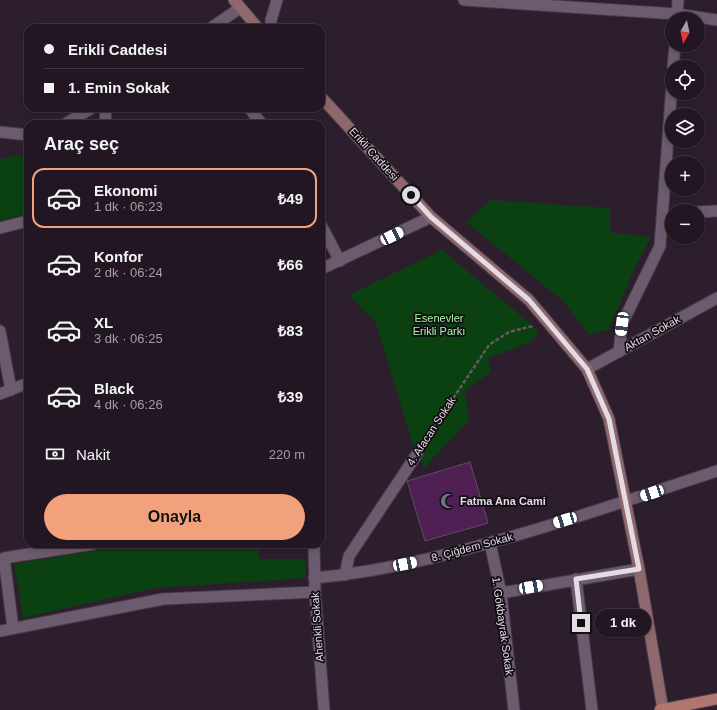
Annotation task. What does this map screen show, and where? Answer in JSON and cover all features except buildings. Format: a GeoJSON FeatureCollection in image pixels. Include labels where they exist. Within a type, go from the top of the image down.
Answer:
{"type":"FeatureCollection","features":[{"type":"Feature","properties":{"kind":"main road"},"geometry":{"type":"LineString","coordinates":[[237,4],[254,24]]}},
{"type":"Feature","properties":{"kind":"main road","name":"Erikli Caddesi"},"geometry":{"type":"LineString","coordinates":[[325,101],[431,217],[529,300],[587,369],[609,419],[639,569],[662,710]]}},
{"type":"Feature","properties":{"kind":"main road"},"geometry":{"type":"LineString","coordinates":[[662,710],[717,699]]}},
{"type":"Feature","properties":{"kind":"street"},"geometry":{"type":"LineString","coordinates":[[272,24],[277,0]]}},
{"type":"Feature","properties":{"kind":"street"},"geometry":{"type":"LineString","coordinates":[[464,0],[511,2],[665,16]]}},
{"type":"Feature","properties":{"kind":"street"},"geometry":{"type":"LineString","coordinates":[[677,12],[678,0]]}},
{"type":"Feature","properties":{"kind":"street"},"geometry":{"type":"LineString","coordinates":[[215,24],[237,4]]}},
{"type":"Feature","properties":{"kind":"street"},"geometry":{"type":"LineString","coordinates":[[705,19],[717,20]]}},
{"type":"Feature","properties":{"kind":"street"},"geometry":{"type":"LineString","coordinates":[[667,204],[671,100]]}},
{"type":"Feature","properties":{"kind":"street"},"geometry":{"type":"LineString","coordinates":[[72,120],[85,112]]}},
{"type":"Feature","properties":{"kind":"street"},"geometry":{"type":"LineString","coordinates":[[252,112],[259,120]]}},
{"type":"Feature","properties":{"kind":"street"},"geometry":{"type":"LineString","coordinates":[[0,132],[24,135]]}},
{"type":"Feature","properties":{"kind":"street"},"geometry":{"type":"LineString","coordinates":[[705,212],[717,211]]}},
{"type":"Feature","properties":{"kind":"street"},"geometry":{"type":"LineString","coordinates":[[325,267],[431,217]]}},
{"type":"Feature","properties":{"kind":"street"},"geometry":{"type":"LineString","coordinates":[[0,228],[24,222]]}},
{"type":"Feature","properties":{"kind":"street"},"geometry":{"type":"LineString","coordinates":[[619,352],[622,324],[660,246],[665,222]]}},
{"type":"Feature","properties":{"kind":"street"},"geometry":{"type":"LineString","coordinates":[[325,233],[340,261]]}},
{"type":"Feature","properties":{"kind":"street","name":"Aktan Sokak"},"geometry":{"type":"LineString","coordinates":[[587,369],[717,298]]}},
{"type":"Feature","properties":{"kind":"street"},"geometry":{"type":"LineString","coordinates":[[0,331],[11,390]]}},
{"type":"Feature","properties":{"kind":"street"},"geometry":{"type":"LineString","coordinates":[[0,394],[24,385]]}},
{"type":"Feature","properties":{"kind":"street","name":"4. Afacan Sokak"},"geometry":{"type":"LineString","coordinates":[[345,575],[349,556],[417,454]]}},
{"type":"Feature","properties":{"kind":"street","name":"8. Çiğdem Sokak"},"geometry":{"type":"LineString","coordinates":[[314,578],[345,575],[435,558],[626,502],[717,470]]}},
{"type":"Feature","properties":{"kind":"street","name":"1. Gökbayrak Sokak"},"geometry":{"type":"LineString","coordinates":[[490,543],[501,593],[514,710]]}},
{"type":"Feature","properties":{"kind":"street"},"geometry":{"type":"LineString","coordinates":[[13,628],[4,558],[68,548]]}},
{"type":"Feature","properties":{"kind":"street","name":"Ahenkli Sokak"},"geometry":{"type":"LineString","coordinates":[[314,548],[314,578],[324,710]]}},
{"type":"Feature","properties":{"kind":"street"},"geometry":{"type":"LineString","coordinates":[[501,593],[639,569]]}},
{"type":"Feature","properties":{"kind":"street"},"geometry":{"type":"LineString","coordinates":[[576,579],[592,710]]}},
{"type":"Feature","properties":{"kind":"street"},"geometry":{"type":"LineString","coordinates":[[0,631],[164,599],[315,592]]}},
{"type":"Feature","properties":{"kind":"path","name":"4. Afacan Sokak"},"geometry":{"type":"LineString","coordinates":[[417,454],[489,345],[509,332],[549,323]]}},
{"type":"Feature","properties":{"kind":"green space"},"geometry":{"type":"Polygon","coordinates":[[[24,154],[24,215],[0,221],[0,159],[24,154]]]}},
{"type":"Feature","properties":{"kind":"green space"},"geometry":{"type":"Polygon","coordinates":[[[490,200],[610,208],[610,232],[651,237],[635,267],[609,330],[589,334],[561,299],[466,222],[490,200]]]}},
{"type":"Feature","properties":{"kind":"green space","name":"Esenevler Erikli Parkı"},"geometry":{"type":"Polygon","coordinates":[[[442,250],[539,331],[531,342],[488,358],[491,372],[465,390],[469,420],[424,468],[414,448],[376,323],[349,295],[442,250]]]}},
{"type":"Feature","properties":{"kind":"green space"},"geometry":{"type":"Polygon","coordinates":[[[112,548],[258,548],[259,559],[305,559],[306,578],[155,588],[23,618],[14,564],[112,548]]]}},
{"type":"Feature","properties":{"kind":"place","name":"Fatma Ana Cami"},"geometry":{"type":"Point","coordinates":[448,501]}},
{"type":"Feature","properties":{"kind":"route"},"geometry":{"type":"LineString","coordinates":[[411,195],[431,217],[529,300],[587,369],[609,419],[639,569],[576,579],[581,623]]}}]}
